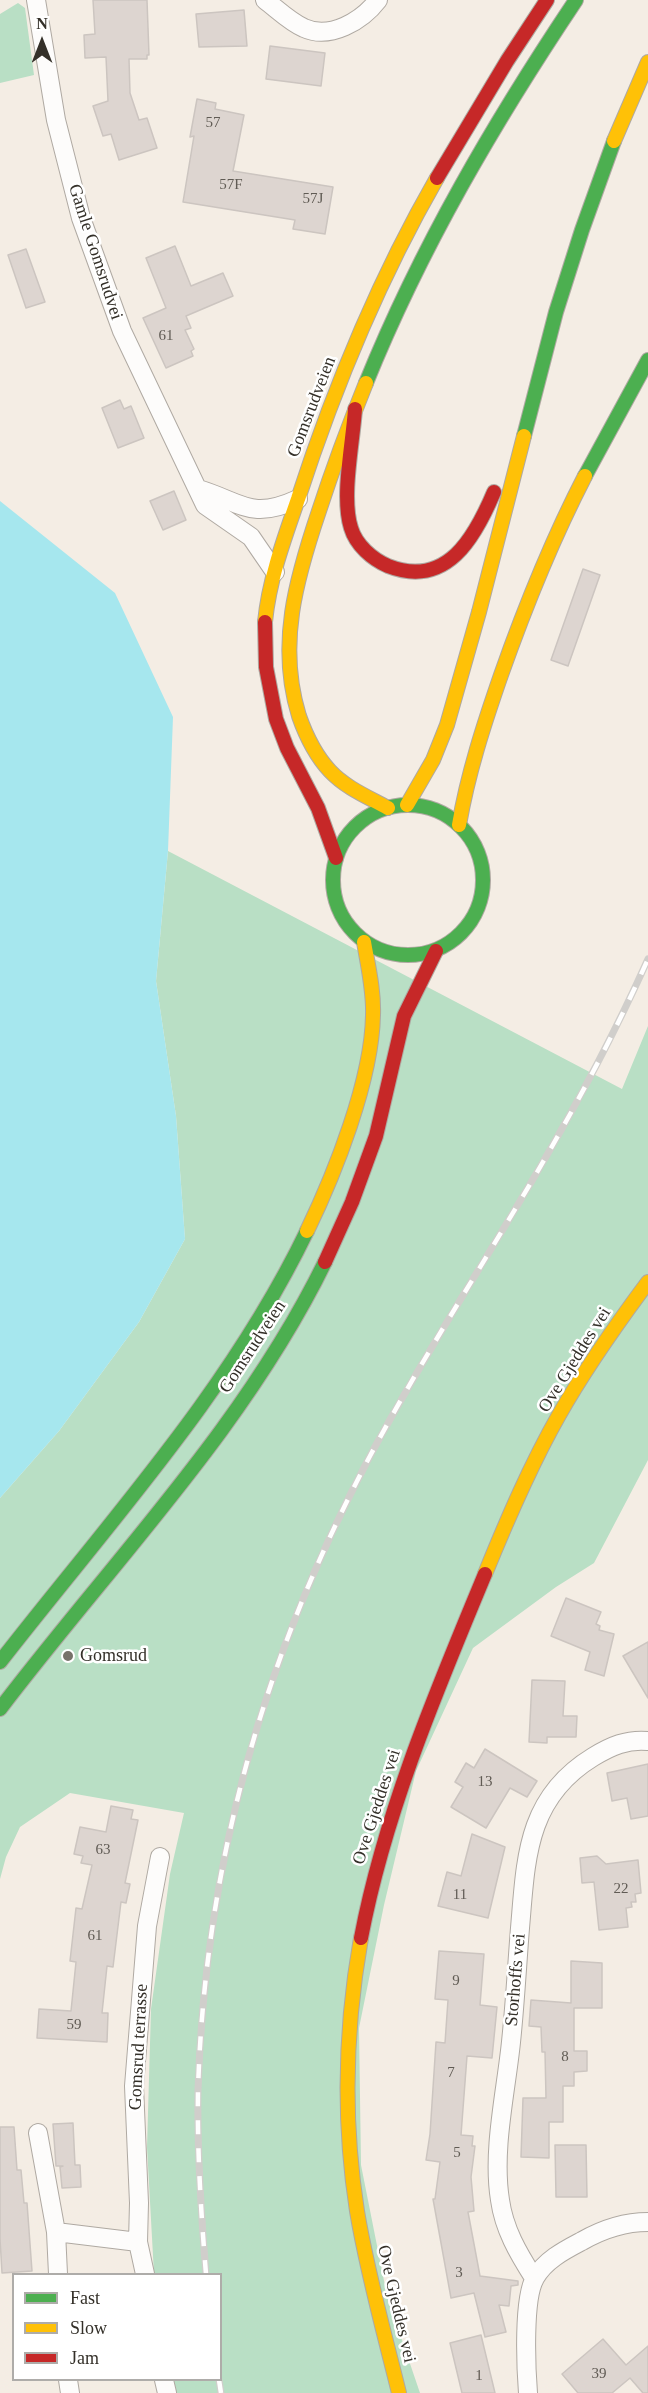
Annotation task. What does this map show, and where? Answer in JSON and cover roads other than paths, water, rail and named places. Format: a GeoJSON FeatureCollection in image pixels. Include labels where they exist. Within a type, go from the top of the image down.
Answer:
{"type":"FeatureCollection","features":[{"type":"Feature","properties":{"kind":"main road","name":"Gomsrudveien"},"geometry":{"type":"LineString","coordinates":[[336,858],[319,810],[283,739],[269,688],[264,642],[275,572],[333,400],[359,336],[404,240],[486,91],[547,0]]}},
{"type":"Feature","properties":{"kind":"main road"},"geometry":{"type":"LineString","coordinates":[[388,808],[345,784],[324,764],[302,721],[292,684],[288,642],[296,588],[332,470],[399,307],[448,208],[507,104],[576,0]]}},
{"type":"Feature","properties":{"kind":"main road"},"geometry":{"type":"LineString","coordinates":[[407,805],[433,760],[447,725],[479,612],[556,312],[582,230],[648,62]]}},
{"type":"Feature","properties":{"kind":"main road"},"geometry":{"type":"LineString","coordinates":[[459,825],[469,772],[519,623],[545,557],[588,466],[648,360]]}},
{"type":"Feature","properties":{"kind":"main road"},"geometry":{"type":"LineString","coordinates":[[356,409],[348,505],[350,526],[359,544],[380,562],[396,570],[417,574],[437,568],[453,558],[476,533],[530,408]]}},
{"type":"Feature","properties":{"kind":"main road"},"geometry":{"type":"LineString","coordinates":[[407,805],[435,810],[459,825],[471,839],[480,856],[483,874],[483,893],[477,911],[467,927],[454,941],[436,951],[419,955],[399,955],[380,950],[364,942],[345,922],[337,905],[333,886],[336,858],[344,841],[356,825],[388,808],[407,805]]}},
{"type":"Feature","properties":{"kind":"main road","name":"Gomsrudveien"},"geometry":{"type":"LineString","coordinates":[[0,1662],[207,1400],[255,1330],[291,1267],[329,1184],[345,1137],[373,1030],[373,1009],[364,942]]}},
{"type":"Feature","properties":{"kind":"main road","name":"Gomsrudveien"},"geometry":{"type":"LineString","coordinates":[[0,1709],[67,1620],[226,1422],[303,1305],[336,1241],[361,1178],[382,1115],[404,1017],[436,951]]}},
{"type":"Feature","properties":{"kind":"main road","name":"Ove Gjeddes vei"},"geometry":{"type":"LineString","coordinates":[[399,2393],[372,2289],[360,2228],[350,2138],[348,2075],[351,2014],[365,1911],[375,1869],[402,1782],[508,1517],[575,1387],[648,1282]]}},
{"type":"Feature","properties":{"kind":"street","name":"Gamle Gomsrudvei"},"geometry":{"type":"LineString","coordinates":[[36,0],[56,120],[81,218],[122,331],[205,505],[251,537],[264,552],[275,572]]}},
{"type":"Feature","properties":{"kind":"street"},"geometry":{"type":"LineString","coordinates":[[266,0],[304,28],[325,33],[347,26],[373,7],[378,0]]}},
{"type":"Feature","properties":{"kind":"street"},"geometry":{"type":"LineString","coordinates":[[198,489],[254,510],[280,507],[298,499]]}},
{"type":"Feature","properties":{"kind":"street","name":"Storhoffs vei"},"geometry":{"type":"LineString","coordinates":[[534,2278],[515,2248],[505,2221],[500,2199],[498,2160],[511,2042],[525,1859],[534,1826],[562,1781],[583,1763],[621,1742],[648,1741]]}},
{"type":"Feature","properties":{"kind":"street","name":"Gomsrud terrasse"},"geometry":{"type":"LineString","coordinates":[[145,2273],[138,2242],[139,2203],[134,2086],[147,1926],[160,1857]]}},
{"type":"Feature","properties":{"kind":"street"},"geometry":{"type":"LineString","coordinates":[[38,2133],[56,2232],[58,2273]]}},
{"type":"Feature","properties":{"kind":"street"},"geometry":{"type":"LineString","coordinates":[[528,2393],[525,2356],[530,2291],[534,2278],[547,2263],[595,2233],[619,2224],[648,2222]]}},
{"type":"Feature","properties":{"kind":"street"},"geometry":{"type":"LineString","coordinates":[[56,2232],[138,2242]]}},
{"type":"Feature","properties":{"kind":"water"},"geometry":{"type":"Polygon","coordinates":[[[0,501],[115,593],[173,717],[168,851],[156,981],[176,1116],[185,1239],[139,1322],[59,1431],[0,1498],[0,501]]]}},
{"type":"Feature","properties":{"kind":"railway"},"geometry":{"type":"LineString","coordinates":[[206,2273],[198,2113],[203,2006],[213,1923],[228,1842],[247,1763],[271,1685],[299,1608],[332,1532],[370,1456],[566,1121],[609,1041],[648,959]]}},
{"type":"Feature","properties":{"kind":"railway"},"geometry":{"type":"LineString","coordinates":[[219,2381],[221,2393]]}},
{"type":"Feature","properties":{"kind":"place","name":"Gomsrud"},"geometry":{"type":"Point","coordinates":[68,1656]}}]}
